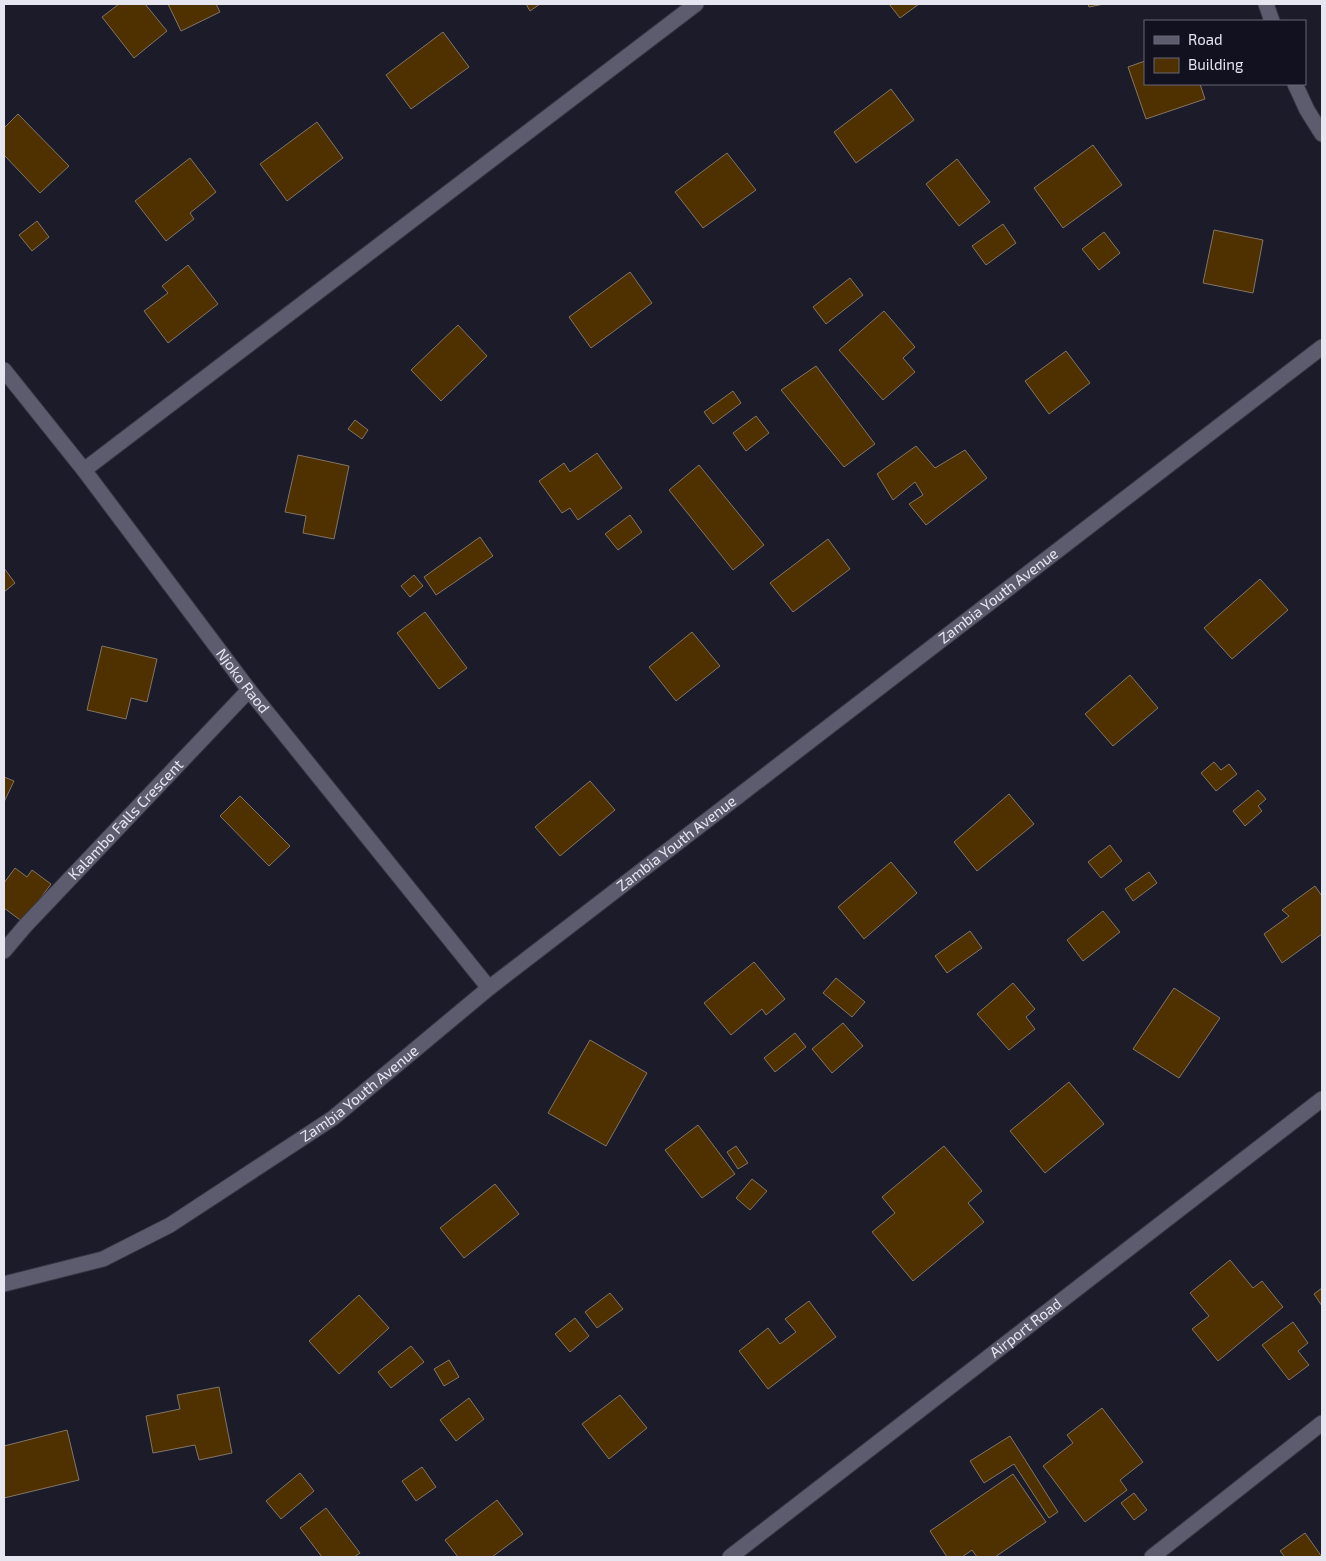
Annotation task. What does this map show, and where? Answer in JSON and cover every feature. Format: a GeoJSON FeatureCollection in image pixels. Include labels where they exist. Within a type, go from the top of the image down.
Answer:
{"type":"FeatureCollection","features":[{"type":"Feature","properties":{"kind":"street"},"geometry":{"type":"LineString","coordinates":[[84,470],[696,4]]}},
{"type":"Feature","properties":{"kind":"street"},"geometry":{"type":"LineString","coordinates":[[1266,4],[1272,20]]}},
{"type":"Feature","properties":{"kind":"street"},"geometry":{"type":"LineString","coordinates":[[1295,85],[1307,110],[1322,134]]}},
{"type":"Feature","properties":{"kind":"street","name":"Zambia Youth Avenue"},"geometry":{"type":"LineString","coordinates":[[4,1284],[103,1259],[170,1225],[333,1118],[489,988],[1322,347]]}},
{"type":"Feature","properties":{"kind":"street","name":"Njoko Raod"},"geometry":{"type":"LineString","coordinates":[[4,370],[84,470],[249,690],[489,988]]}},
{"type":"Feature","properties":{"kind":"street","name":"Kalambo Falls Crescent"},"geometry":{"type":"LineString","coordinates":[[4,951],[26,925],[249,690]]}},
{"type":"Feature","properties":{"kind":"street","name":"Airport Road"},"geometry":{"type":"LineString","coordinates":[[730,1557],[1322,1099]]}},
{"type":"Feature","properties":{"kind":"street"},"geometry":{"type":"LineString","coordinates":[[1152,1557],[1322,1423]]}},
{"type":"Feature","properties":{"kind":"building"},"geometry":{"type":"Polygon","coordinates":[[[119,4],[145,4],[167,31],[134,58],[102,17],[119,4]]]}},
{"type":"Feature","properties":{"kind":"building"},"geometry":{"type":"Polygon","coordinates":[[[168,4],[216,4],[220,12],[181,31],[168,4]]]}},
{"type":"Feature","properties":{"kind":"building"},"geometry":{"type":"Polygon","coordinates":[[[526,4],[540,4],[530,11],[526,4]]]}},
{"type":"Feature","properties":{"kind":"building"},"geometry":{"type":"Polygon","coordinates":[[[889,4],[919,4],[900,18],[889,4]]]}},
{"type":"Feature","properties":{"kind":"building"},"geometry":{"type":"Polygon","coordinates":[[[1088,4],[1104,4],[1089,7],[1088,4]]]}},
{"type":"Feature","properties":{"kind":"building"},"geometry":{"type":"Polygon","coordinates":[[[443,32],[469,67],[411,109],[386,75],[443,32]]]}},
{"type":"Feature","properties":{"kind":"building"},"geometry":{"type":"Polygon","coordinates":[[[1144,61],[1144,85],[1200,85],[1205,99],[1146,119],[1128,67],[1144,61]]]}},
{"type":"Feature","properties":{"kind":"building"},"geometry":{"type":"Polygon","coordinates":[[[891,89],[914,120],[856,163],[834,132],[891,89]]]}},
{"type":"Feature","properties":{"kind":"building"},"geometry":{"type":"Polygon","coordinates":[[[18,114],[69,166],[40,193],[4,155],[4,128],[18,114]]]}},
{"type":"Feature","properties":{"kind":"building"},"geometry":{"type":"Polygon","coordinates":[[[317,122],[343,158],[287,201],[260,164],[317,122]]]}},
{"type":"Feature","properties":{"kind":"building"},"geometry":{"type":"Polygon","coordinates":[[[1093,145],[1122,185],[1063,228],[1034,188],[1093,145]]]}},
{"type":"Feature","properties":{"kind":"building"},"geometry":{"type":"Polygon","coordinates":[[[727,153],[756,190],[703,228],[675,192],[727,153]]]}},
{"type":"Feature","properties":{"kind":"building"},"geometry":{"type":"Polygon","coordinates":[[[190,158],[216,192],[190,213],[194,219],[166,241],[135,201],[190,158]]]}},
{"type":"Feature","properties":{"kind":"building"},"geometry":{"type":"Polygon","coordinates":[[[957,159],[990,202],[959,226],[926,184],[957,159]]]}},
{"type":"Feature","properties":{"kind":"building"},"geometry":{"type":"Polygon","coordinates":[[[37,221],[49,237],[32,251],[19,235],[37,221]]]}},
{"type":"Feature","properties":{"kind":"building"},"geometry":{"type":"Polygon","coordinates":[[[1003,224],[1016,243],[986,265],[972,246],[1003,224]]]}},
{"type":"Feature","properties":{"kind":"building"},"geometry":{"type":"Polygon","coordinates":[[[1214,230],[1263,240],[1253,293],[1203,283],[1214,230]]]}},
{"type":"Feature","properties":{"kind":"building"},"geometry":{"type":"Polygon","coordinates":[[[1104,232],[1120,253],[1099,270],[1082,249],[1104,232]]]}},
{"type":"Feature","properties":{"kind":"building"},"geometry":{"type":"Polygon","coordinates":[[[188,265],[218,304],[168,343],[144,311],[168,293],[162,286],[188,265]]]}},
{"type":"Feature","properties":{"kind":"building"},"geometry":{"type":"Polygon","coordinates":[[[630,272],[652,303],[591,348],[569,317],[630,272]]]}},
{"type":"Feature","properties":{"kind":"building"},"geometry":{"type":"Polygon","coordinates":[[[850,278],[863,295],[826,324],[813,307],[850,278]]]}},
{"type":"Feature","properties":{"kind":"building"},"geometry":{"type":"Polygon","coordinates":[[[884,311],[915,347],[903,358],[915,372],[883,400],[839,350],[884,311]]]}},
{"type":"Feature","properties":{"kind":"building"},"geometry":{"type":"Polygon","coordinates":[[[458,325],[487,356],[441,401],[411,370],[458,325]]]}},
{"type":"Feature","properties":{"kind":"building"},"geometry":{"type":"Polygon","coordinates":[[[1066,351],[1090,383],[1049,414],[1025,381],[1066,351]]]}},
{"type":"Feature","properties":{"kind":"building"},"geometry":{"type":"Polygon","coordinates":[[[816,366],[875,444],[844,467],[781,390],[816,366]]]}},
{"type":"Feature","properties":{"kind":"building"},"geometry":{"type":"Polygon","coordinates":[[[733,391],[741,403],[713,424],[704,412],[733,391]]]}},
{"type":"Feature","properties":{"kind":"building"},"geometry":{"type":"Polygon","coordinates":[[[756,416],[769,433],[746,451],[733,433],[756,416]]]}},
{"type":"Feature","properties":{"kind":"building"},"geometry":{"type":"Polygon","coordinates":[[[355,420],[368,430],[362,439],[348,429],[355,420]]]}},
{"type":"Feature","properties":{"kind":"building"},"geometry":{"type":"Polygon","coordinates":[[[916,446],[935,468],[965,450],[987,478],[926,525],[909,504],[923,495],[915,482],[893,500],[877,474],[916,446]]]}},
{"type":"Feature","properties":{"kind":"building"},"geometry":{"type":"Polygon","coordinates":[[[597,453],[622,488],[578,520],[570,508],[562,513],[539,481],[564,463],[570,472],[597,453]]]}},
{"type":"Feature","properties":{"kind":"building"},"geometry":{"type":"Polygon","coordinates":[[[298,455],[349,466],[334,539],[303,533],[306,516],[285,512],[298,455]]]}},
{"type":"Feature","properties":{"kind":"building"},"geometry":{"type":"Polygon","coordinates":[[[699,465],[764,545],[733,570],[669,490],[699,465]]]}},
{"type":"Feature","properties":{"kind":"building"},"geometry":{"type":"Polygon","coordinates":[[[630,515],[642,532],[618,550],[605,534],[630,515]]]}},
{"type":"Feature","properties":{"kind":"building"},"geometry":{"type":"Polygon","coordinates":[[[480,537],[493,556],[436,595],[424,577],[480,537]]]}},
{"type":"Feature","properties":{"kind":"building"},"geometry":{"type":"Polygon","coordinates":[[[828,539],[850,569],[793,612],[770,583],[828,539]]]}},
{"type":"Feature","properties":{"kind":"building"},"geometry":{"type":"Polygon","coordinates":[[[4,568],[15,583],[4,592],[4,568]]]}},
{"type":"Feature","properties":{"kind":"building"},"geometry":{"type":"Polygon","coordinates":[[[414,575],[423,586],[410,597],[401,586],[414,575]]]}},
{"type":"Feature","properties":{"kind":"building"},"geometry":{"type":"Polygon","coordinates":[[[1260,579],[1288,610],[1232,659],[1204,628],[1260,579]]]}},
{"type":"Feature","properties":{"kind":"building"},"geometry":{"type":"Polygon","coordinates":[[[425,612],[467,668],[439,689],[397,633],[425,612]]]}},
{"type":"Feature","properties":{"kind":"building"},"geometry":{"type":"Polygon","coordinates":[[[692,632],[720,666],[676,701],[649,667],[692,632]]]}},
{"type":"Feature","properties":{"kind":"building"},"geometry":{"type":"Polygon","coordinates":[[[102,646],[157,659],[147,702],[131,698],[126,719],[87,710],[102,646]]]}},
{"type":"Feature","properties":{"kind":"building"},"geometry":{"type":"Polygon","coordinates":[[[1130,675],[1158,708],[1113,746],[1085,714],[1130,675]]]}},
{"type":"Feature","properties":{"kind":"building"},"geometry":{"type":"Polygon","coordinates":[[[1214,762],[1221,770],[1229,764],[1237,774],[1216,791],[1201,773],[1214,762]]]}},
{"type":"Feature","properties":{"kind":"building"},"geometry":{"type":"Polygon","coordinates":[[[4,777],[14,781],[4,802],[4,777]]]}},
{"type":"Feature","properties":{"kind":"building"},"geometry":{"type":"Polygon","coordinates":[[[590,781],[615,810],[560,856],[535,827],[590,781]]]}},
{"type":"Feature","properties":{"kind":"building"},"geometry":{"type":"Polygon","coordinates":[[[1258,790],[1266,799],[1258,806],[1262,811],[1245,826],[1233,811],[1258,790]]]}},
{"type":"Feature","properties":{"kind":"building"},"geometry":{"type":"Polygon","coordinates":[[[1009,794],[1034,824],[977,871],[954,842],[1009,794]]]}},
{"type":"Feature","properties":{"kind":"building"},"geometry":{"type":"Polygon","coordinates":[[[240,796],[290,846],[269,866],[220,816],[240,796]]]}},
{"type":"Feature","properties":{"kind":"building"},"geometry":{"type":"Polygon","coordinates":[[[1110,845],[1122,861],[1101,878],[1088,862],[1110,845]]]}},
{"type":"Feature","properties":{"kind":"building"},"geometry":{"type":"Polygon","coordinates":[[[891,862],[917,893],[864,939],[838,907],[891,862]]]}},
{"type":"Feature","properties":{"kind":"building"},"geometry":{"type":"Polygon","coordinates":[[[15,868],[27,877],[32,870],[51,884],[23,922],[4,908],[4,883],[15,868]]]}},
{"type":"Feature","properties":{"kind":"building"},"geometry":{"type":"Polygon","coordinates":[[[1149,872],[1157,883],[1133,901],[1125,889],[1149,872]]]}},
{"type":"Feature","properties":{"kind":"building"},"geometry":{"type":"Polygon","coordinates":[[[1315,886],[1322,896],[1322,934],[1282,963],[1264,934],[1289,916],[1282,910],[1315,886]]]}},
{"type":"Feature","properties":{"kind":"building"},"geometry":{"type":"Polygon","coordinates":[[[1103,911],[1120,932],[1083,961],[1067,940],[1103,911]]]}},
{"type":"Feature","properties":{"kind":"building"},"geometry":{"type":"Polygon","coordinates":[[[970,931],[982,948],[947,973],[935,956],[970,931]]]}},
{"type":"Feature","properties":{"kind":"building"},"geometry":{"type":"Polygon","coordinates":[[[754,962],[785,999],[766,1015],[762,1009],[731,1035],[704,1003],[754,962]]]}},
{"type":"Feature","properties":{"kind":"building"},"geometry":{"type":"Polygon","coordinates":[[[836,978],[865,1002],[852,1017],[823,993],[836,978]]]}},
{"type":"Feature","properties":{"kind":"building"},"geometry":{"type":"Polygon","coordinates":[[[1013,983],[1035,1009],[1026,1017],[1035,1029],[1009,1050],[977,1014],[1013,983]]]}},
{"type":"Feature","properties":{"kind":"building"},"geometry":{"type":"Polygon","coordinates":[[[1174,988],[1220,1018],[1179,1078],[1133,1049],[1174,988]]]}},
{"type":"Feature","properties":{"kind":"building"},"geometry":{"type":"Polygon","coordinates":[[[843,1023],[863,1046],[832,1073],[812,1049],[843,1023]]]}},
{"type":"Feature","properties":{"kind":"building"},"geometry":{"type":"Polygon","coordinates":[[[795,1033],[806,1047],[775,1072],[764,1058],[795,1033]]]}},
{"type":"Feature","properties":{"kind":"building"},"geometry":{"type":"Polygon","coordinates":[[[590,1040],[647,1073],[606,1146],[548,1113],[590,1040]]]}},
{"type":"Feature","properties":{"kind":"building"},"geometry":{"type":"Polygon","coordinates":[[[1069,1082],[1104,1124],[1045,1173],[1010,1131],[1069,1082]]]}},
{"type":"Feature","properties":{"kind":"building"},"geometry":{"type":"Polygon","coordinates":[[[698,1125],[735,1174],[702,1198],[665,1150],[698,1125]]]}},
{"type":"Feature","properties":{"kind":"building"},"geometry":{"type":"Polygon","coordinates":[[[736,1146],[748,1163],[738,1169],[727,1152],[736,1146]]]}},
{"type":"Feature","properties":{"kind":"building"},"geometry":{"type":"Polygon","coordinates":[[[944,1146],[982,1191],[968,1203],[984,1222],[913,1281],[872,1232],[895,1213],[882,1197],[944,1146]]]}},
{"type":"Feature","properties":{"kind":"building"},"geometry":{"type":"Polygon","coordinates":[[[752,1179],[767,1191],[750,1210],[736,1198],[752,1179]]]}},
{"type":"Feature","properties":{"kind":"building"},"geometry":{"type":"Polygon","coordinates":[[[495,1184],[519,1214],[464,1258],[440,1228],[495,1184]]]}},
{"type":"Feature","properties":{"kind":"building"},"geometry":{"type":"Polygon","coordinates":[[[1230,1260],[1253,1288],[1262,1281],[1283,1307],[1218,1361],[1192,1329],[1209,1316],[1190,1293],[1230,1260]]]}},
{"type":"Feature","properties":{"kind":"building"},"geometry":{"type":"Polygon","coordinates":[[[1322,1288],[1322,1306],[1314,1294],[1322,1288]]]}},
{"type":"Feature","properties":{"kind":"building"},"geometry":{"type":"Polygon","coordinates":[[[610,1293],[623,1309],[597,1328],[585,1312],[610,1293]]]}},
{"type":"Feature","properties":{"kind":"building"},"geometry":{"type":"Polygon","coordinates":[[[359,1295],[389,1328],[339,1374],[309,1341],[359,1295]]]}},
{"type":"Feature","properties":{"kind":"building"},"geometry":{"type":"Polygon","coordinates":[[[809,1301],[836,1337],[768,1389],[739,1351],[768,1328],[780,1344],[796,1332],[785,1319],[809,1301]]]}},
{"type":"Feature","properties":{"kind":"building"},"geometry":{"type":"Polygon","coordinates":[[[575,1318],[589,1336],[570,1352],[555,1334],[575,1318]]]}},
{"type":"Feature","properties":{"kind":"building"},"geometry":{"type":"Polygon","coordinates":[[[1293,1322],[1308,1343],[1298,1351],[1309,1365],[1289,1380],[1262,1345],[1293,1322]]]}},
{"type":"Feature","properties":{"kind":"building"},"geometry":{"type":"Polygon","coordinates":[[[411,1346],[424,1362],[391,1388],[378,1372],[411,1346]]]}},
{"type":"Feature","properties":{"kind":"building"},"geometry":{"type":"Polygon","coordinates":[[[449,1360],[459,1377],[444,1386],[434,1369],[449,1360]]]}},
{"type":"Feature","properties":{"kind":"building"},"geometry":{"type":"Polygon","coordinates":[[[219,1387],[232,1453],[199,1460],[195,1445],[153,1453],[146,1416],[180,1409],[177,1395],[219,1387]]]}},
{"type":"Feature","properties":{"kind":"building"},"geometry":{"type":"Polygon","coordinates":[[[620,1395],[647,1428],[609,1459],[582,1424],[620,1395]]]}},
{"type":"Feature","properties":{"kind":"building"},"geometry":{"type":"Polygon","coordinates":[[[469,1398],[484,1419],[456,1441],[440,1420],[469,1398]]]}},
{"type":"Feature","properties":{"kind":"building"},"geometry":{"type":"Polygon","coordinates":[[[1102,1408],[1143,1462],[1120,1480],[1127,1490],[1085,1522],[1043,1466],[1073,1443],[1067,1435],[1102,1408]]]}},
{"type":"Feature","properties":{"kind":"building"},"geometry":{"type":"Polygon","coordinates":[[[67,1430],[79,1480],[4,1498],[4,1446],[67,1430]]]}},
{"type":"Feature","properties":{"kind":"building"},"geometry":{"type":"Polygon","coordinates":[[[1010,1436],[1058,1512],[1049,1518],[1014,1464],[984,1483],[970,1461],[1010,1436]]]}},
{"type":"Feature","properties":{"kind":"building"},"geometry":{"type":"Polygon","coordinates":[[[422,1467],[436,1487],[416,1501],[402,1481],[422,1467]]]}},
{"type":"Feature","properties":{"kind":"building"},"geometry":{"type":"Polygon","coordinates":[[[300,1473],[314,1491],[281,1519],[266,1501],[300,1473]]]}},
{"type":"Feature","properties":{"kind":"building"},"geometry":{"type":"Polygon","coordinates":[[[1013,1474],[1046,1522],[995,1557],[977,1557],[972,1550],[962,1557],[947,1557],[930,1531],[1013,1474]]]}},
{"type":"Feature","properties":{"kind":"building"},"geometry":{"type":"Polygon","coordinates":[[[1134,1493],[1147,1510],[1134,1520],[1121,1503],[1134,1493]]]}},
{"type":"Feature","properties":{"kind":"building"},"geometry":{"type":"Polygon","coordinates":[[[497,1500],[523,1534],[492,1557],[458,1557],[445,1540],[497,1500]]]}},
{"type":"Feature","properties":{"kind":"building"},"geometry":{"type":"Polygon","coordinates":[[[326,1508],[360,1553],[354,1557],[322,1557],[300,1528],[326,1508]]]}},
{"type":"Feature","properties":{"kind":"building"},"geometry":{"type":"Polygon","coordinates":[[[1305,1533],[1322,1557],[1285,1557],[1280,1551],[1305,1533]]]}}]}
